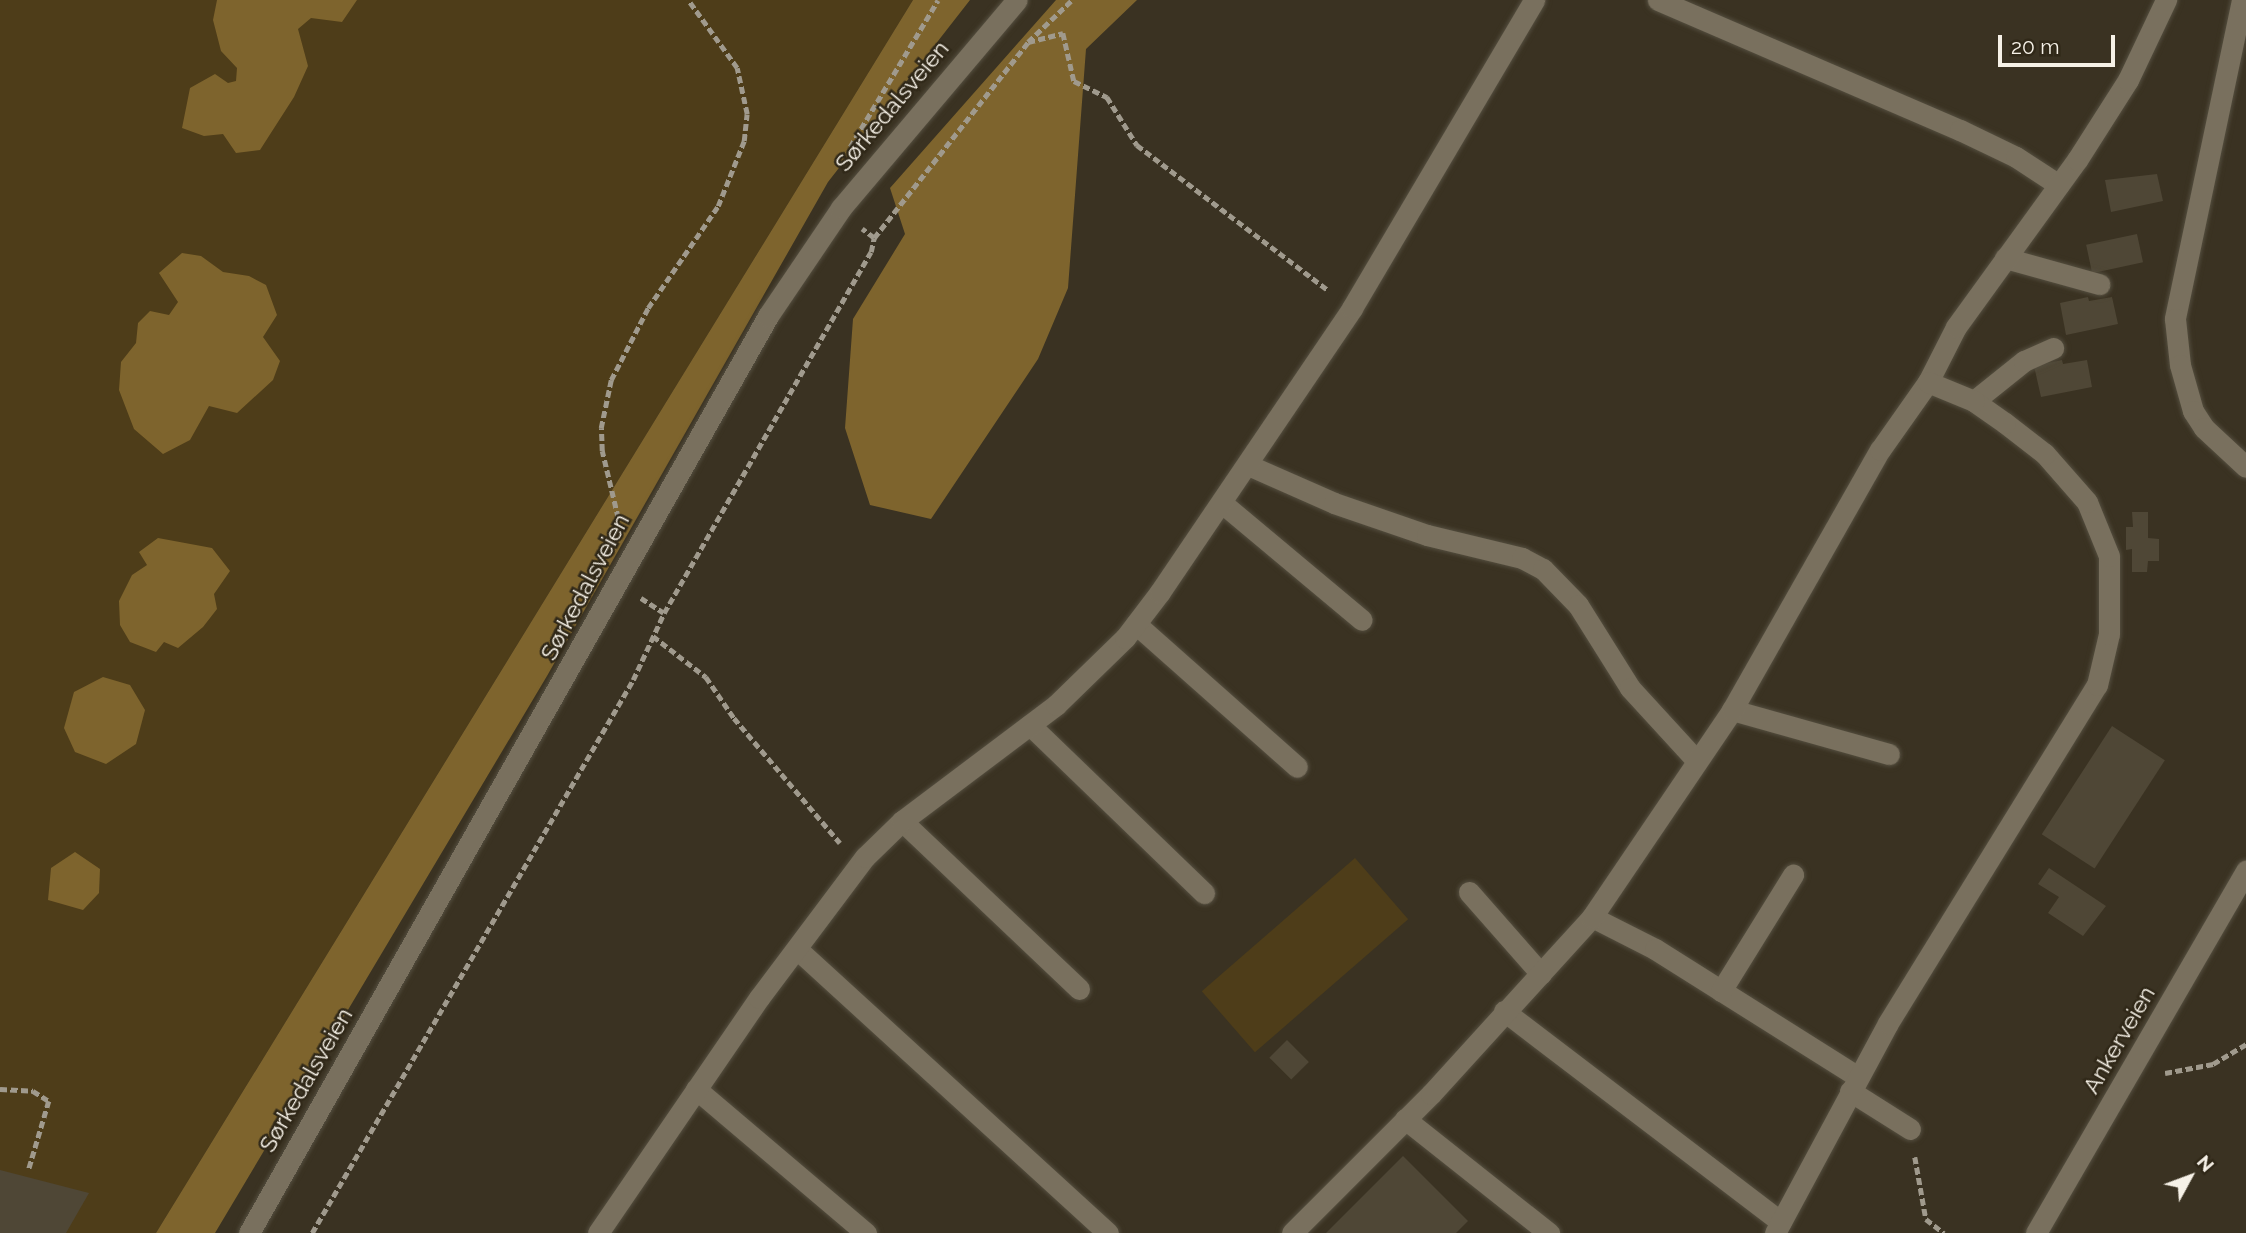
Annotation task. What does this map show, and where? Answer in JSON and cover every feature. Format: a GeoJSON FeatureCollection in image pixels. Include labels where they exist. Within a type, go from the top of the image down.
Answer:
{"type":"FeatureCollection","features":[{"type":"Feature","properties":{"kind":"street","name":"Sørkedalsveien"},"geometry":{"type":"LineString","coordinates":[[249,1233],[768,316],[841,208],[1017,0]]}},
{"type":"Feature","properties":{"kind":"street"},"geometry":{"type":"LineString","coordinates":[[607,1230],[696,1089],[859,864],[902,821],[1030,725],[1091,673],[1136,624],[1248,465],[1272,423],[1352,308],[1534,0]]}},
{"type":"Feature","properties":{"kind":"street"},"geometry":{"type":"LineString","coordinates":[[1658,0],[1960,130],[2016,157],[2059,185]]}},
{"type":"Feature","properties":{"kind":"street"},"geometry":{"type":"LineString","coordinates":[[1292,1233],[1405,1119],[1592,917],[1731,710],[1880,450],[1928,382],[1956,327],[2059,185],[2127,80],[2166,0]]}},
{"type":"Feature","properties":{"kind":"street"},"geometry":{"type":"LineString","coordinates":[[2242,0],[2175,319],[2180,365],[2193,411],[2216,442],[2246,467]]}},
{"type":"Feature","properties":{"kind":"street"},"geometry":{"type":"LineString","coordinates":[[2005,258],[2099,284]]}},
{"type":"Feature","properties":{"kind":"street"},"geometry":{"type":"LineString","coordinates":[[1973,401],[2024,362],[2053,348]]}},
{"type":"Feature","properties":{"kind":"street"},"geometry":{"type":"LineString","coordinates":[[1504,1011],[1778,1227],[1854,1084],[2097,685],[2109,635],[2109,556],[2087,502],[2045,454],[1973,401],[1928,382]]}},
{"type":"Feature","properties":{"kind":"street"},"geometry":{"type":"LineString","coordinates":[[1248,465],[1334,503],[1427,535],[1522,558],[1543,569],[1578,605],[1630,688],[1697,761]]}},
{"type":"Feature","properties":{"kind":"street"},"geometry":{"type":"LineString","coordinates":[[1222,503],[1362,620]]}},
{"type":"Feature","properties":{"kind":"street"},"geometry":{"type":"LineString","coordinates":[[1136,624],[1297,767]]}},
{"type":"Feature","properties":{"kind":"street"},"geometry":{"type":"LineString","coordinates":[[1731,710],[1889,754]]}},
{"type":"Feature","properties":{"kind":"street"},"geometry":{"type":"LineString","coordinates":[[1030,725],[1204,893]]}},
{"type":"Feature","properties":{"kind":"street"},"geometry":{"type":"LineString","coordinates":[[902,821],[1079,989]]}},
{"type":"Feature","properties":{"kind":"street","name":"Ankerveien"},"geometry":{"type":"LineString","coordinates":[[2036,1233],[2246,872]]}},
{"type":"Feature","properties":{"kind":"street"},"geometry":{"type":"LineString","coordinates":[[1721,992],[1794,874]]}},
{"type":"Feature","properties":{"kind":"street"},"geometry":{"type":"LineString","coordinates":[[1469,892],[1541,974]]}},
{"type":"Feature","properties":{"kind":"street"},"geometry":{"type":"LineString","coordinates":[[1592,917],[1655,949],[1721,992],[1854,1084],[1910,1129]]}},
{"type":"Feature","properties":{"kind":"street"},"geometry":{"type":"LineString","coordinates":[[797,949],[1108,1233]]}},
{"type":"Feature","properties":{"kind":"street"},"geometry":{"type":"LineString","coordinates":[[696,1089],[866,1233]]}},
{"type":"Feature","properties":{"kind":"street"},"geometry":{"type":"LineString","coordinates":[[1405,1119],[1549,1233]]}},
{"type":"Feature","properties":{"kind":"path"},"geometry":{"type":"LineString","coordinates":[[630,556],[602,452],[601,428],[611,380],[648,308],[718,206],[738,159],[747,114],[744,89],[727,50],[688,0]]}},
{"type":"Feature","properties":{"kind":"path"},"geometry":{"type":"LineString","coordinates":[[843,159],[939,0]]}},
{"type":"Feature","properties":{"kind":"path"},"geometry":{"type":"LineString","coordinates":[[312,1233],[633,680],[653,636],[787,393],[871,252],[874,238],[1028,42],[1072,0]]}},
{"type":"Feature","properties":{"kind":"path"},"geometry":{"type":"LineString","coordinates":[[1028,42],[1063,33],[1074,81],[1107,97],[1137,145],[1352,308]]}},
{"type":"Feature","properties":{"kind":"path"},"geometry":{"type":"LineString","coordinates":[[853,221],[874,238]]}},
{"type":"Feature","properties":{"kind":"path"},"geometry":{"type":"LineString","coordinates":[[653,636],[706,677],[734,718],[859,864]]}},
{"type":"Feature","properties":{"kind":"path"},"geometry":{"type":"LineString","coordinates":[[2124,1085],[2157,1073],[2213,1064],[2246,1044]]}},
{"type":"Feature","properties":{"kind":"path"},"geometry":{"type":"LineString","coordinates":[[0,1089],[33,1091],[49,1101],[29,1168]]}},
{"type":"Feature","properties":{"kind":"path"},"geometry":{"type":"LineString","coordinates":[[1910,1129],[1926,1219],[1944,1233]]}},
{"type":"Feature","properties":{"kind":"shaded area"},"geometry":{"type":"Polygon","coordinates":[[[0,0],[913,0],[156,1233],[0,1233],[0,0]]]}},
{"type":"Feature","properties":{"kind":"shaded area"},"geometry":{"type":"Polygon","coordinates":[[[217,0],[357,0],[342,22],[311,18],[298,29],[308,66],[294,97],[260,150],[236,153],[223,134],[204,136],[182,128],[190,88],[215,74],[228,83],[236,81],[237,68],[221,51],[213,20],[217,0]]]}},
{"type":"Feature","properties":{"kind":"shaded area"},"geometry":{"type":"Polygon","coordinates":[[[913,0],[970,0],[828,182],[547,676],[215,1233],[156,1233],[913,0]]]}},
{"type":"Feature","properties":{"kind":"shaded area"},"geometry":{"type":"Polygon","coordinates":[[[1056,0],[1137,0],[1086,49],[1068,288],[1038,359],[931,519],[870,505],[845,428],[853,319],[905,234],[890,188],[1056,0]]]}},
{"type":"Feature","properties":{"kind":"shaded area"},"geometry":{"type":"Polygon","coordinates":[[[182,253],[201,256],[223,272],[249,276],[266,285],[277,315],[263,337],[280,361],[273,380],[237,413],[209,406],[190,440],[163,454],[134,429],[119,390],[121,362],[136,343],[138,323],[150,311],[169,315],[178,302],[159,273],[182,253]]]}},
{"type":"Feature","properties":{"kind":"shaded area"},"geometry":{"type":"Polygon","coordinates":[[[158,538],[212,548],[230,571],[214,594],[217,609],[203,627],[178,648],[164,642],[156,652],[130,642],[120,625],[119,601],[132,575],[147,565],[139,552],[158,538]]]}},
{"type":"Feature","properties":{"kind":"shaded area"},"geometry":{"type":"Polygon","coordinates":[[[103,677],[130,685],[145,710],[136,744],[106,764],[75,752],[64,728],[74,692],[103,677]]]}},
{"type":"Feature","properties":{"kind":"shaded area"},"geometry":{"type":"Polygon","coordinates":[[[75,852],[100,869],[99,893],[83,910],[48,900],[51,868],[75,852]]]}},
{"type":"Feature","properties":{"kind":"shaded area"},"geometry":{"type":"Polygon","coordinates":[[[1355,858],[1408,919],[1255,1052],[1202,991],[1355,858]]]}},
{"type":"Feature","properties":{"kind":"building"},"geometry":{"type":"Polygon","coordinates":[[[2157,174],[2163,201],[2111,212],[2105,180],[2157,174]]]}},
{"type":"Feature","properties":{"kind":"building"},"geometry":{"type":"Polygon","coordinates":[[[2137,234],[2143,262],[2092,273],[2086,245],[2137,234]]]}},
{"type":"Feature","properties":{"kind":"building"},"geometry":{"type":"Polygon","coordinates":[[[2088,297],[2089,301],[2112,297],[2118,324],[2066,335],[2060,303],[2088,297]]]}},
{"type":"Feature","properties":{"kind":"building"},"geometry":{"type":"Polygon","coordinates":[[[2062,360],[2063,364],[2087,360],[2092,387],[2041,397],[2034,366],[2062,360]]]}},
{"type":"Feature","properties":{"kind":"building"},"geometry":{"type":"Polygon","coordinates":[[[2132,512],[2148,512],[2148,538],[2159,539],[2159,561],[2148,561],[2147,572],[2132,572],[2132,549],[2126,550],[2126,527],[2133,527],[2132,512]]]}},
{"type":"Feature","properties":{"kind":"building"},"geometry":{"type":"Polygon","coordinates":[[[2112,726],[2165,760],[2095,869],[2042,834],[2112,726]]]}},
{"type":"Feature","properties":{"kind":"building"},"geometry":{"type":"Polygon","coordinates":[[[2049,868],[2106,906],[2083,936],[2048,913],[2059,897],[2038,884],[2049,868]]]}},
{"type":"Feature","properties":{"kind":"building"},"geometry":{"type":"Polygon","coordinates":[[[1287,1040],[1309,1062],[1291,1080],[1269,1058],[1287,1040]]]}},
{"type":"Feature","properties":{"kind":"building"},"geometry":{"type":"Polygon","coordinates":[[[1403,1156],[1468,1221],[1456,1233],[1326,1233],[1403,1156]]]}},
{"type":"Feature","properties":{"kind":"building"},"geometry":{"type":"Polygon","coordinates":[[[0,1170],[89,1193],[66,1233],[0,1233],[0,1170]]]}}]}
